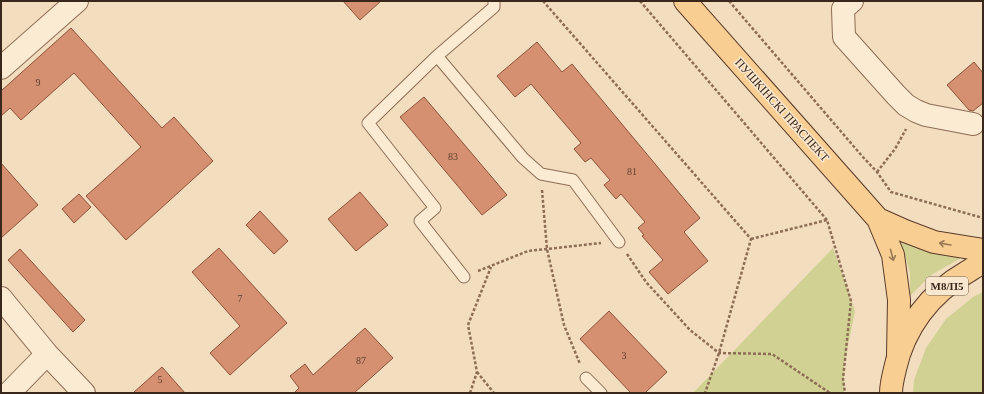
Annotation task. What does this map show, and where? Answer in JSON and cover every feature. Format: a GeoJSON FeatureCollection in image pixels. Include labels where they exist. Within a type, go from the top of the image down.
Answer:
{"type":"FeatureCollection","features":[{"type":"Feature","properties":{"kind":"main road","name":"ПУШКІНСКІ ПРАСПЕКТ"},"geometry":{"type":"LineString","coordinates":[[686,1],[878,219]]}},
{"type":"Feature","properties":{"kind":"main road"},"geometry":{"type":"LineString","coordinates":[[878,219],[934,242],[983,250]]}},
{"type":"Feature","properties":{"kind":"main road"},"geometry":{"type":"LineString","coordinates":[[878,219],[893,255],[899,300],[898,355]]}},
{"type":"Feature","properties":{"kind":"main road","name":"М8/П5"},"geometry":{"type":"LineString","coordinates":[[891,393],[891,386],[898,355],[918,316],[935,296],[957,278],[983,263]]}},
{"type":"Feature","properties":{"kind":"street"},"geometry":{"type":"LineString","coordinates":[[1,68],[77,1]]}},
{"type":"Feature","properties":{"kind":"street"},"geometry":{"type":"LineString","coordinates":[[852,1],[843,9],[844,37],[896,95],[906,105],[916,111],[973,124]]}},
{"type":"Feature","properties":{"kind":"street"},"geometry":{"type":"LineString","coordinates":[[1,298],[47,354],[84,393]]}},
{"type":"Feature","properties":{"kind":"street"},"geometry":{"type":"LineString","coordinates":[[9,393],[47,354]]}},
{"type":"Feature","properties":{"kind":"lane"},"geometry":{"type":"LineString","coordinates":[[464,277],[420,221],[435,208],[368,123],[437,56],[494,7],[494,1]]}},
{"type":"Feature","properties":{"kind":"lane"},"geometry":{"type":"LineString","coordinates":[[437,56],[523,158],[541,174],[573,180],[619,242]]}},
{"type":"Feature","properties":{"kind":"lane"},"geometry":{"type":"LineString","coordinates":[[586,378],[601,393]]}},
{"type":"Feature","properties":{"kind":"path"},"geometry":{"type":"LineString","coordinates":[[544,1],[751,239]]}},
{"type":"Feature","properties":{"kind":"path"},"geometry":{"type":"LineString","coordinates":[[640,1],[827,220],[851,301],[843,379],[845,393]]}},
{"type":"Feature","properties":{"kind":"path"},"geometry":{"type":"LineString","coordinates":[[729,1],[862,156],[878,172],[891,192],[983,218]]}},
{"type":"Feature","properties":{"kind":"path"},"geometry":{"type":"LineString","coordinates":[[878,172],[895,149],[916,111]]}},
{"type":"Feature","properties":{"kind":"path"},"geometry":{"type":"LineString","coordinates":[[541,174],[547,248],[564,325],[586,378]]}},
{"type":"Feature","properties":{"kind":"path"},"geometry":{"type":"LineString","coordinates":[[751,239],[827,220]]}},
{"type":"Feature","properties":{"kind":"path"},"geometry":{"type":"LineString","coordinates":[[705,393],[720,353],[751,239]]}},
{"type":"Feature","properties":{"kind":"path"},"geometry":{"type":"LineString","coordinates":[[464,277],[528,252],[547,248],[619,242],[646,282],[690,330],[720,353],[772,354],[830,393]]}},
{"type":"Feature","properties":{"kind":"path"},"geometry":{"type":"LineString","coordinates":[[491,267],[468,325],[477,372],[494,393]]}},
{"type":"Feature","properties":{"kind":"path"},"geometry":{"type":"LineString","coordinates":[[470,393],[477,372]]}},
{"type":"Feature","properties":{"kind":"green space"},"geometry":{"type":"Polygon","coordinates":[[[888,232],[933,251],[961,258],[931,275],[910,296],[910,273],[905,256],[888,232]]]}},
{"type":"Feature","properties":{"kind":"green space"},"geometry":{"type":"Polygon","coordinates":[[[833,248],[855,311],[844,365],[844,393],[693,393],[833,248]]]}},
{"type":"Feature","properties":{"kind":"green space"},"geometry":{"type":"Polygon","coordinates":[[[983,292],[983,393],[913,393],[914,380],[926,348],[946,319],[973,297],[983,292]]]}},
{"type":"Feature","properties":{"kind":"building"},"geometry":{"type":"Polygon","coordinates":[[[343,1],[381,1],[360,20],[343,1]]]}},
{"type":"Feature","properties":{"kind":"building"},"geometry":{"type":"Polygon","coordinates":[[[71,28],[162,128],[174,117],[213,161],[126,240],[86,196],[141,147],[74,73],[21,120],[10,108],[1,116],[1,91],[71,28]]]}},
{"type":"Feature","properties":{"kind":"building"},"geometry":{"type":"Polygon","coordinates":[[[537,42],[562,72],[572,64],[700,218],[684,232],[708,261],[668,294],[649,272],[663,260],[642,236],[644,235],[638,228],[645,222],[621,194],[616,199],[604,185],[610,180],[591,158],[585,162],[574,149],[581,143],[531,84],[515,97],[497,76],[537,42]]]}},
{"type":"Feature","properties":{"kind":"building"},"geometry":{"type":"Polygon","coordinates":[[[974,62],[983,73],[983,103],[973,111],[969,110],[947,85],[974,62]]]}},
{"type":"Feature","properties":{"kind":"building"},"geometry":{"type":"Polygon","coordinates":[[[424,97],[507,195],[482,215],[400,117],[424,97]]]}},
{"type":"Feature","properties":{"kind":"building"},"geometry":{"type":"Polygon","coordinates":[[[1,163],[38,205],[1,238],[1,163]]]}},
{"type":"Feature","properties":{"kind":"building"},"geometry":{"type":"Polygon","coordinates":[[[360,192],[388,225],[356,251],[328,219],[360,192]]]}},
{"type":"Feature","properties":{"kind":"building"},"geometry":{"type":"Polygon","coordinates":[[[79,194],[91,207],[74,223],[62,209],[79,194]]]}},
{"type":"Feature","properties":{"kind":"building"},"geometry":{"type":"Polygon","coordinates":[[[260,211],[288,241],[274,254],[246,225],[260,211]]]}},
{"type":"Feature","properties":{"kind":"building"},"geometry":{"type":"Polygon","coordinates":[[[219,248],[287,323],[230,375],[210,353],[240,326],[192,272],[219,248]]]}},
{"type":"Feature","properties":{"kind":"building"},"geometry":{"type":"Polygon","coordinates":[[[20,249],[85,320],[73,332],[8,260],[20,249]]]}},
{"type":"Feature","properties":{"kind":"building"},"geometry":{"type":"Polygon","coordinates":[[[609,311],[667,372],[645,393],[631,393],[580,339],[609,311]]]}},
{"type":"Feature","properties":{"kind":"building"},"geometry":{"type":"Polygon","coordinates":[[[365,328],[393,358],[354,393],[294,393],[299,388],[290,376],[305,364],[313,375],[365,328]]]}},
{"type":"Feature","properties":{"kind":"building"},"geometry":{"type":"Polygon","coordinates":[[[162,367],[185,393],[133,393],[162,367]]]}}]}
